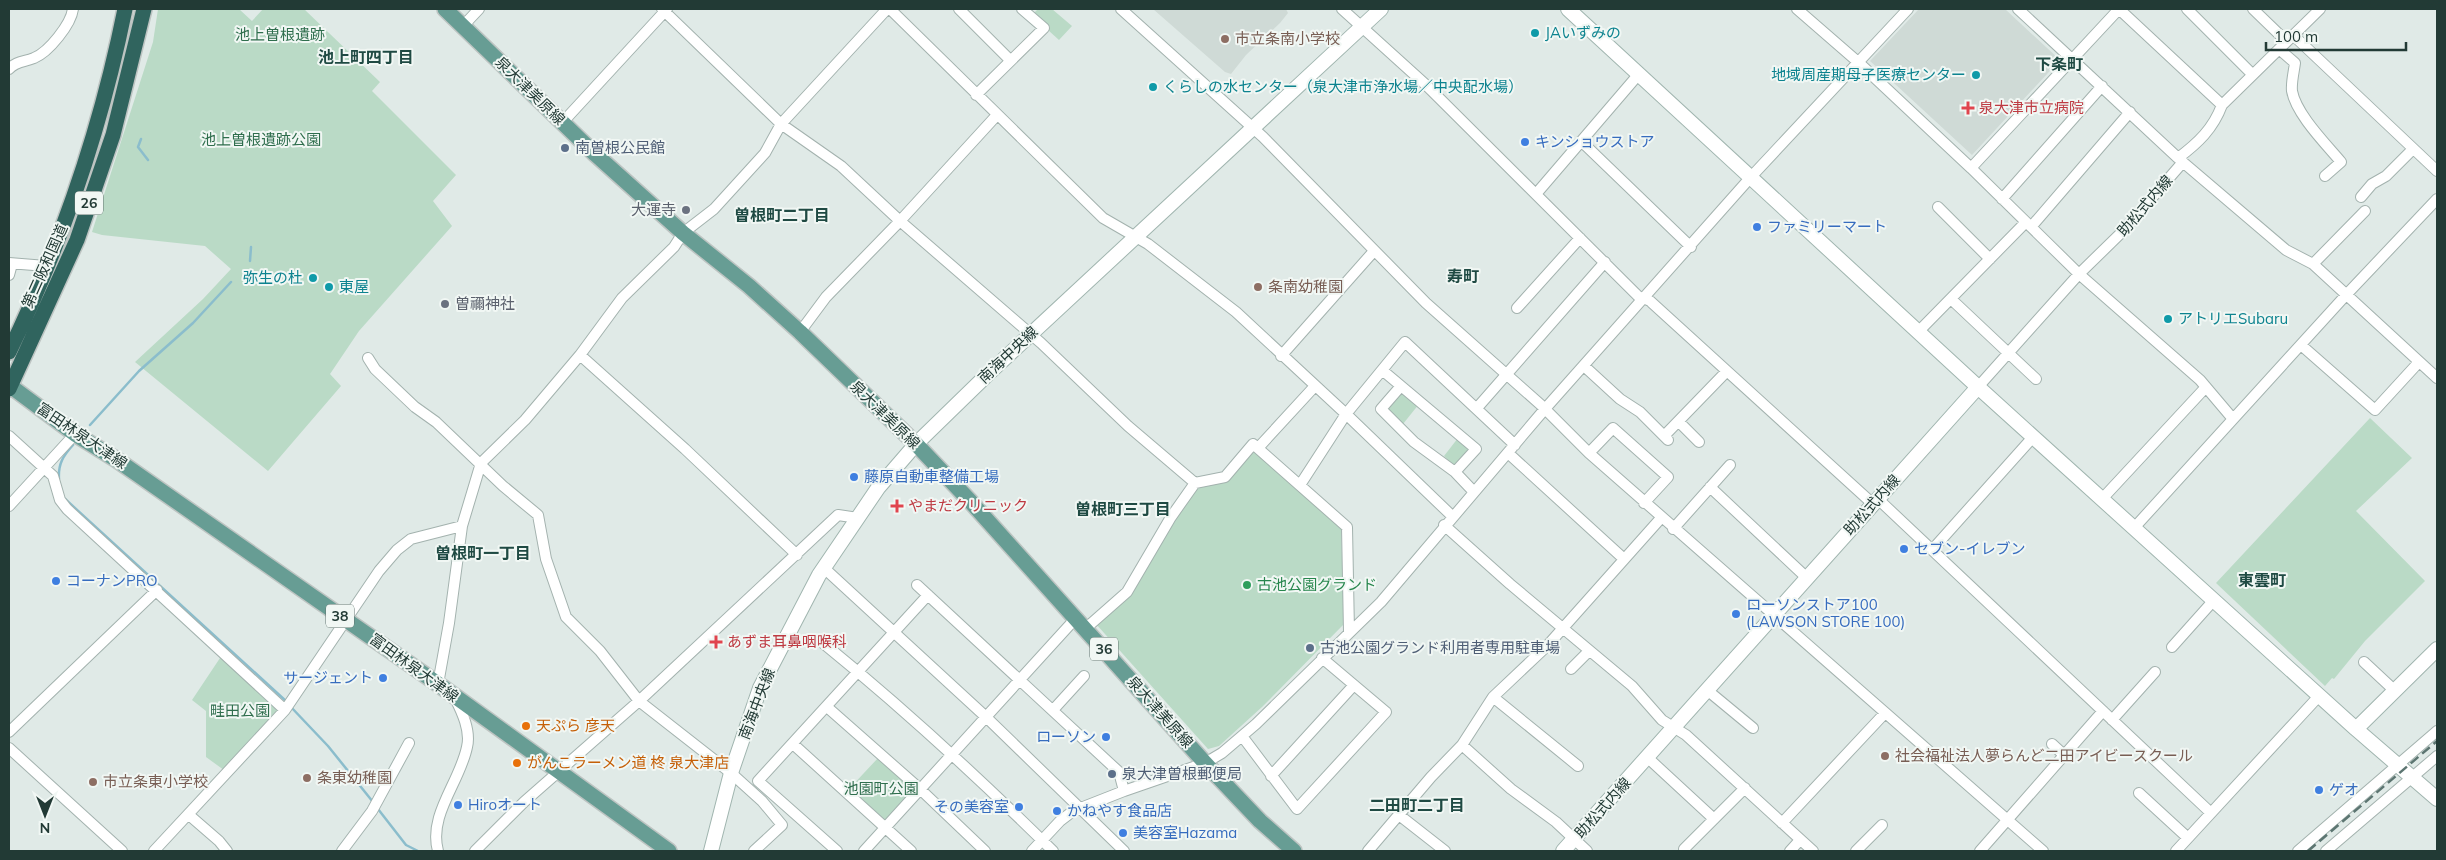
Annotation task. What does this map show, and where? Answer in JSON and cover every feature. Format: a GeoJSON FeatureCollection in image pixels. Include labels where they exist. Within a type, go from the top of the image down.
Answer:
{"type":"FeatureCollection","features":[{"type":"Feature","properties":{"kind":"highway","name":"第二阪和国道"},"geometry":{"type":"LineString","coordinates":[[9,352],[25,318],[76,190],[96,130],[125,9]]}},
{"type":"Feature","properties":{"kind":"highway","name":"第二阪和国道"},"geometry":{"type":"LineString","coordinates":[[9,387],[77,240],[113,135],[144,9]]}},
{"type":"Feature","properties":{"kind":"main road","name":"泉大津美原線"},"geometry":{"type":"LineString","coordinates":[[445,9],[562,123],[683,233],[749,286],[800,332],[916,444],[970,501],[1205,763],[1260,821],[1294,851]]}},
{"type":"Feature","properties":{"kind":"main road","name":"富田林泉大津線"},"geometry":{"type":"LineString","coordinates":[[9,387],[347,620],[669,851]]}},
{"type":"Feature","properties":{"kind":"street"},"geometry":{"type":"LineString","coordinates":[[9,68],[14,63],[42,54],[72,19],[73,9]]}},
{"type":"Feature","properties":{"kind":"street"},"geometry":{"type":"LineString","coordinates":[[463,26],[479,9]]}},
{"type":"Feature","properties":{"kind":"street"},"geometry":{"type":"LineString","coordinates":[[438,684],[449,623],[462,526],[480,463],[525,420],[580,355],[622,298],[674,247],[683,233],[714,209],[765,153],[781,124],[889,9],[1103,218],[1138,236],[1236,312],[1452,516]]}},
{"type":"Feature","properties":{"kind":"street"},"geometry":{"type":"LineString","coordinates":[[959,9],[1010,60]]}},
{"type":"Feature","properties":{"kind":"street"},"geometry":{"type":"LineString","coordinates":[[976,95],[1044,28],[1022,9]]}},
{"type":"Feature","properties":{"kind":"street"},"geometry":{"type":"LineString","coordinates":[[1120,9],[1252,128],[1426,303],[1506,374],[1589,453],[1673,529],[2007,819],[2031,848],[2043,851]]}},
{"type":"Feature","properties":{"kind":"street"},"geometry":{"type":"LineString","coordinates":[[1342,9],[1426,85],[1638,296],[1650,301],[1727,371],[1932,550],[2211,813]]}},
{"type":"Feature","properties":{"kind":"street","name":"南海中央線"},"geometry":{"type":"LineString","coordinates":[[713,850],[731,773],[760,688],[824,568],[878,488],[916,444],[1030,334],[1381,9]]}},
{"type":"Feature","properties":{"kind":"street"},"geometry":{"type":"LineString","coordinates":[[1568,9],[1978,387],[2356,730],[2437,799]]}},
{"type":"Feature","properties":{"kind":"street"},"geometry":{"type":"LineString","coordinates":[[1798,9],[1858,62],[1971,168],[2079,274],[2206,387],[2233,419]]}},
{"type":"Feature","properties":{"kind":"street"},"geometry":{"type":"LineString","coordinates":[[1032,851],[1060,821],[1073,812],[1124,791],[1205,763],[1222,753],[1242,736],[1380,602],[1544,410],[1691,247],[1750,178],[1908,9]]}},
{"type":"Feature","properties":{"kind":"street"},"geometry":{"type":"LineString","coordinates":[[2018,9],[2180,160],[2286,250],[2313,264],[2419,362],[2436,375]]}},
{"type":"Feature","properties":{"kind":"street"},"geometry":{"type":"LineString","coordinates":[[2187,9],[2252,74]]}},
{"type":"Feature","properties":{"kind":"street"},"geometry":{"type":"LineString","coordinates":[[2253,9],[2290,38],[2437,171]]}},
{"type":"Feature","properties":{"kind":"street","name":"助松式内線"},"geometry":{"type":"LineString","coordinates":[[1563,851],[1648,758],[2007,353],[2079,274],[2122,232],[2180,160],[2215,122],[2222,105],[2320,9]]}},
{"type":"Feature","properties":{"kind":"street"},"geometry":{"type":"LineString","coordinates":[[562,123],[665,10],[781,124],[841,166],[900,221],[1030,334],[1128,426],[1195,483]]}},
{"type":"Feature","properties":{"kind":"street"},"geometry":{"type":"LineString","coordinates":[[1971,168],[2115,10],[2222,105]]}},
{"type":"Feature","properties":{"kind":"street"},"geometry":{"type":"LineString","coordinates":[[2279,49],[2295,63],[2292,90],[2296,102],[2311,126],[2341,162],[2325,176]]}},
{"type":"Feature","properties":{"kind":"street"},"geometry":{"type":"LineString","coordinates":[[1536,194],[1638,75]]}},
{"type":"Feature","properties":{"kind":"street"},"geometry":{"type":"LineString","coordinates":[[2002,199],[2102,86]]}},
{"type":"Feature","properties":{"kind":"street"},"geometry":{"type":"LineString","coordinates":[[1918,332],[1990,259],[2028,225],[2130,112]]}},
{"type":"Feature","properties":{"kind":"street"},"geometry":{"type":"LineString","coordinates":[[800,332],[826,297],[900,221],[997,115]]}},
{"type":"Feature","properties":{"kind":"street"},"geometry":{"type":"LineString","coordinates":[[1582,140],[1691,247]]}},
{"type":"Feature","properties":{"kind":"street"},"geometry":{"type":"LineString","coordinates":[[2361,197],[2413,149]]}},
{"type":"Feature","properties":{"kind":"street"},"geometry":{"type":"LineString","coordinates":[[2134,528],[2346,295],[2437,199]]}},
{"type":"Feature","properties":{"kind":"street"},"geometry":{"type":"LineString","coordinates":[[1938,207],[1990,259]]}},
{"type":"Feature","properties":{"kind":"street"},"geometry":{"type":"LineString","coordinates":[[2313,264],[2365,211]]}},
{"type":"Feature","properties":{"kind":"street"},"geometry":{"type":"LineString","coordinates":[[1517,308],[1580,238]]}},
{"type":"Feature","properties":{"kind":"street"},"geometry":{"type":"LineString","coordinates":[[1281,356],[1374,251]]}},
{"type":"Feature","properties":{"kind":"street"},"geometry":{"type":"LineString","coordinates":[[1477,408],[1605,262]]}},
{"type":"Feature","properties":{"kind":"street"},"geometry":{"type":"LineString","coordinates":[[9,275],[10,264],[46,266]]}},
{"type":"Feature","properties":{"kind":"street"},"geometry":{"type":"LineString","coordinates":[[1951,299],[2036,379]]}},
{"type":"Feature","properties":{"kind":"street"},"geometry":{"type":"LineString","coordinates":[[1300,485],[1346,414],[1405,342],[1515,445]]}},
{"type":"Feature","properties":{"kind":"street"},"geometry":{"type":"LineString","coordinates":[[2301,345],[2375,410],[2419,362]]}},
{"type":"Feature","properties":{"kind":"street"},"geometry":{"type":"LineString","coordinates":[[580,355],[685,449],[797,555]]}},
{"type":"Feature","properties":{"kind":"street"},"geometry":{"type":"LineString","coordinates":[[368,358],[375,369],[415,407],[436,422],[538,515],[546,558],[566,617],[600,651],[640,701],[731,773],[762,801],[782,825]]}},
{"type":"Feature","properties":{"kind":"street"},"geometry":{"type":"LineString","coordinates":[[1584,366],[1620,399],[1640,412],[1666,438],[1727,371]]}},
{"type":"Feature","properties":{"kind":"street"},"geometry":{"type":"LineString","coordinates":[[1382,370],[1476,449],[1455,472]]}},
{"type":"Feature","properties":{"kind":"street"},"geometry":{"type":"LineString","coordinates":[[1258,448],[1315,386]]}},
{"type":"Feature","properties":{"kind":"street"},"geometry":{"type":"LineString","coordinates":[[1401,386],[1381,408],[1414,442],[1455,472],[1474,492]]}},
{"type":"Feature","properties":{"kind":"street"},"geometry":{"type":"LineString","coordinates":[[2102,499],[2206,387]]}},
{"type":"Feature","properties":{"kind":"street"},"geometry":{"type":"LineString","coordinates":[[1679,422],[1699,442]]}},
{"type":"Feature","properties":{"kind":"street"},"geometry":{"type":"LineString","coordinates":[[1589,453],[1613,428],[1668,477],[1644,503]]}},
{"type":"Feature","properties":{"kind":"street"},"geometry":{"type":"LineString","coordinates":[[9,506],[75,434]]}},
{"type":"Feature","properties":{"kind":"street"},"geometry":{"type":"LineString","coordinates":[[9,436],[53,476],[60,500],[68,509],[286,710]]}},
{"type":"Feature","properties":{"kind":"street"},"geometry":{"type":"LineString","coordinates":[[1932,550],[2033,437]]}},
{"type":"Feature","properties":{"kind":"street"},"geometry":{"type":"LineString","coordinates":[[864,851],[1020,680],[1080,624],[1126,592],[1171,517],[1195,483],[1225,477],[1253,444],[1346,527],[1349,632]]}},
{"type":"Feature","properties":{"kind":"street"},"geometry":{"type":"LineString","coordinates":[[1508,453],[1624,560]]}},
{"type":"Feature","properties":{"kind":"street"},"geometry":{"type":"LineString","coordinates":[[1673,529],[1730,465]]}},
{"type":"Feature","properties":{"kind":"street"},"geometry":{"type":"LineString","coordinates":[[1710,487],[1807,578]]}},
{"type":"Feature","properties":{"kind":"street"},"geometry":{"type":"LineString","coordinates":[[475,851],[524,802],[561,772],[640,701],[838,516],[858,518]]}},
{"type":"Feature","properties":{"kind":"street"},"geometry":{"type":"LineString","coordinates":[[1368,851],[1462,746],[1493,697],[1563,629],[1661,518]]}},
{"type":"Feature","properties":{"kind":"street"},"geometry":{"type":"LineString","coordinates":[[1444,525],[1563,629],[1632,686],[1662,720],[1686,735],[1813,851]]}},
{"type":"Feature","properties":{"kind":"street"},"geometry":{"type":"LineString","coordinates":[[154,851],[286,710],[379,571],[397,550],[412,539],[462,526]]}},
{"type":"Feature","properties":{"kind":"street"},"geometry":{"type":"LineString","coordinates":[[824,568],[892,633],[986,717],[1124,851]]}},
{"type":"Feature","properties":{"kind":"street"},"geometry":{"type":"LineString","coordinates":[[917,585],[1119,772],[1124,791]]}},
{"type":"Feature","properties":{"kind":"street"},"geometry":{"type":"LineString","coordinates":[[9,732],[157,590]]}},
{"type":"Feature","properties":{"kind":"street"},"geometry":{"type":"LineString","coordinates":[[837,851],[758,781],[928,595]]}},
{"type":"Feature","properties":{"kind":"street"},"geometry":{"type":"LineString","coordinates":[[2172,647],[2214,600]]}},
{"type":"Feature","properties":{"kind":"street"},"geometry":{"type":"LineString","coordinates":[[823,643],[859,672],[951,755],[1053,851]]}},
{"type":"Feature","properties":{"kind":"street"},"geometry":{"type":"LineString","coordinates":[[2356,730],[2437,648]]}},
{"type":"Feature","properties":{"kind":"street"},"geometry":{"type":"LineString","coordinates":[[1571,669],[1589,651]]}},
{"type":"Feature","properties":{"kind":"street"},"geometry":{"type":"LineString","coordinates":[[1242,736],[1297,809],[1386,712],[1322,658]]}},
{"type":"Feature","properties":{"kind":"street"},"geometry":{"type":"LineString","coordinates":[[2364,662],[2394,690]]}},
{"type":"Feature","properties":{"kind":"street"},"geometry":{"type":"LineString","coordinates":[[2112,720],[2155,672]]}},
{"type":"Feature","properties":{"kind":"street"},"geometry":{"type":"LineString","coordinates":[[1053,710],[1084,676]]}},
{"type":"Feature","properties":{"kind":"street"},"geometry":{"type":"LineString","coordinates":[[1271,776],[1354,684]]}},
{"type":"Feature","properties":{"kind":"street"},"geometry":{"type":"LineString","coordinates":[[1707,690],[1753,728]]}},
{"type":"Feature","properties":{"kind":"street"},"geometry":{"type":"LineString","coordinates":[[2176,851],[2319,696]]}},
{"type":"Feature","properties":{"kind":"street"},"geometry":{"type":"LineString","coordinates":[[1493,697],[1578,766]]}},
{"type":"Feature","properties":{"kind":"street"},"geometry":{"type":"LineString","coordinates":[[438,851],[436,830],[468,746],[463,715],[455,698]]}},
{"type":"Feature","properties":{"kind":"street"},"geometry":{"type":"LineString","coordinates":[[826,707],[920,788],[985,851]]}},
{"type":"Feature","properties":{"kind":"street"},"geometry":{"type":"LineString","coordinates":[[1980,851],[2103,711]]}},
{"type":"Feature","properties":{"kind":"street"},"geometry":{"type":"LineString","coordinates":[[1782,823],[1885,713]]}},
{"type":"Feature","properties":{"kind":"street"},"geometry":{"type":"LineString","coordinates":[[2298,851],[2437,731]]}},
{"type":"Feature","properties":{"kind":"street"},"geometry":{"type":"LineString","coordinates":[[342,851],[372,811],[409,743]]}},
{"type":"Feature","properties":{"kind":"street"},"geometry":{"type":"LineString","coordinates":[[792,744],[911,851]]}},
{"type":"Feature","properties":{"kind":"street"},"geometry":{"type":"LineString","coordinates":[[2052,744],[2065,756]]}},
{"type":"Feature","properties":{"kind":"street"},"geometry":{"type":"LineString","coordinates":[[1462,746],[1511,789],[1556,822],[1587,851]]}},
{"type":"Feature","properties":{"kind":"street"},"geometry":{"type":"LineString","coordinates":[[9,748],[122,851]]}},
{"type":"Feature","properties":{"kind":"street"},"geometry":{"type":"LineString","coordinates":[[2326,851],[2437,756]]}},
{"type":"Feature","properties":{"kind":"street"},"geometry":{"type":"LineString","coordinates":[[1648,758],[1714,819]]}},
{"type":"Feature","properties":{"kind":"street"},"geometry":{"type":"LineString","coordinates":[[1684,849],[1745,788]]}},
{"type":"Feature","properties":{"kind":"street"},"geometry":{"type":"LineString","coordinates":[[2139,794],[2188,838]]}},
{"type":"Feature","properties":{"kind":"street"},"geometry":{"type":"LineString","coordinates":[[754,851],[793,812]]}},
{"type":"Feature","properties":{"kind":"street"},"geometry":{"type":"LineString","coordinates":[[189,814],[219,841],[227,851]]}},
{"type":"Feature","properties":{"kind":"street"},"geometry":{"type":"LineString","coordinates":[[1399,816],[1445,851]]}},
{"type":"Feature","properties":{"kind":"street"},"geometry":{"type":"LineString","coordinates":[[1856,851],[1882,825]]}},
{"type":"Feature","properties":{"kind":"street"},"geometry":{"type":"LineString","coordinates":[[1790,851],[1800,840]]}},
{"type":"Feature","properties":{"kind":"shaded area","name":"市立条南小学校"},"geometry":{"type":"Polygon","coordinates":[[[1153,9],[1286,9],[1288,13],[1246,55],[1231,74],[1225,72],[1153,9]]]}},
{"type":"Feature","properties":{"kind":"shaded area","name":"泉大津市立病院"},"geometry":{"type":"Polygon","coordinates":[[[1919,9],[2005,9],[2060,60],[1972,155],[1870,61],[1919,9]]]}},
{"type":"Feature","properties":{"kind":"green space","name":"池上曽根遺跡公園"},"geometry":{"type":"Polygon","coordinates":[[[158,9],[239,9],[252,21],[263,9],[304,9],[380,82],[372,91],[456,175],[433,201],[452,226],[359,331],[330,374],[341,386],[268,471],[135,362],[203,299],[231,269],[205,246],[102,235],[92,232],[153,42],[158,9]]]}},
{"type":"Feature","properties":{"kind":"green space"},"geometry":{"type":"Polygon","coordinates":[[[1038,9],[1052,9],[1072,26],[1059,40],[1048,30],[1050,27],[1034,13],[1038,9]]]}},
{"type":"Feature","properties":{"kind":"green space"},"geometry":{"type":"Polygon","coordinates":[[[1404,390],[1419,404],[1403,424],[1387,410],[1404,390]]]}},
{"type":"Feature","properties":{"kind":"green space"},"geometry":{"type":"Polygon","coordinates":[[[2370,418],[2412,458],[2356,511],[2425,581],[2365,641],[2334,679],[2332,678],[2325,686],[2216,583],[2370,418]]]}},
{"type":"Feature","properties":{"kind":"green space"},"geometry":{"type":"Polygon","coordinates":[[[1458,438],[1473,450],[1456,468],[1444,456],[1458,438]]]}},
{"type":"Feature","properties":{"kind":"green space"},"geometry":{"type":"Polygon","coordinates":[[[1253,451],[1256,451],[1341,528],[1344,624],[1262,707],[1219,746],[1208,749],[1096,624],[1129,594],[1172,524],[1196,490],[1203,486],[1226,481],[1253,451]]]}},
{"type":"Feature","properties":{"kind":"green space","name":"畦田公園"},"geometry":{"type":"Polygon","coordinates":[[[224,652],[277,702],[279,717],[228,773],[206,757],[206,711],[192,700],[224,652]]]}},
{"type":"Feature","properties":{"kind":"green space","name":"池園町公園"},"geometry":{"type":"Polygon","coordinates":[[[878,758],[911,786],[913,791],[884,820],[849,789],[878,758]]]}},
{"type":"Feature","properties":{"kind":"waterway"},"geometry":{"type":"LineString","coordinates":[[141,139],[138,147],[148,160]]}},
{"type":"Feature","properties":{"kind":"waterway"},"geometry":{"type":"LineString","coordinates":[[250,261],[251,247]]}},
{"type":"Feature","properties":{"kind":"waterway"},"geometry":{"type":"LineString","coordinates":[[90,425],[139,371],[193,323],[231,282]]}},
{"type":"Feature","properties":{"kind":"waterway"},"geometry":{"type":"LineString","coordinates":[[59,479],[59,469],[62,460],[73,445]]}},
{"type":"Feature","properties":{"kind":"waterway"},"geometry":{"type":"LineString","coordinates":[[64,498],[287,702]]}},
{"type":"Feature","properties":{"kind":"waterway"},"geometry":{"type":"LineString","coordinates":[[290,706],[328,746],[373,802]]}},
{"type":"Feature","properties":{"kind":"waterway"},"geometry":{"type":"LineString","coordinates":[[378,809],[406,845],[418,851]]}},
{"type":"Feature","properties":{"kind":"railway"},"geometry":{"type":"LineString","coordinates":[[2308,851],[2437,741]]}},
{"type":"Feature","properties":{"kind":"place","name":"JAいずみの"},"geometry":{"type":"Point","coordinates":[1535,33]}},
{"type":"Feature","properties":{"kind":"place","name":"市立条南小学校"},"geometry":{"type":"Point","coordinates":[1225,39]}},
{"type":"Feature","properties":{"kind":"place","name":"地域周産期母子医療センター"},"geometry":{"type":"Point","coordinates":[1976,75]}},
{"type":"Feature","properties":{"kind":"place","name":"くらしの水センター（泉大津市浄水場／中央配水場）"},"geometry":{"type":"Point","coordinates":[1153,87]}},
{"type":"Feature","properties":{"kind":"place","name":"泉大津市立病院"},"geometry":{"type":"Point","coordinates":[1968,108]}},
{"type":"Feature","properties":{"kind":"place","name":"キンショウストア"},"geometry":{"type":"Point","coordinates":[1525,142]}},
{"type":"Feature","properties":{"kind":"place","name":"南曽根公民館"},"geometry":{"type":"Point","coordinates":[565,148]}},
{"type":"Feature","properties":{"kind":"place","name":"大運寺"},"geometry":{"type":"Point","coordinates":[686,210]}},
{"type":"Feature","properties":{"kind":"place","name":"ファミリーマート"},"geometry":{"type":"Point","coordinates":[1757,227]}},
{"type":"Feature","properties":{"kind":"place","name":"弥生の杜"},"geometry":{"type":"Point","coordinates":[313,278]}},
{"type":"Feature","properties":{"kind":"place","name":"東屋"},"geometry":{"type":"Point","coordinates":[329,287]}},
{"type":"Feature","properties":{"kind":"place","name":"条南幼稚園"},"geometry":{"type":"Point","coordinates":[1258,287]}},
{"type":"Feature","properties":{"kind":"place","name":"曽禰神社"},"geometry":{"type":"Point","coordinates":[445,304]}},
{"type":"Feature","properties":{"kind":"place","name":"アトリエSubaru"},"geometry":{"type":"Point","coordinates":[2168,319]}},
{"type":"Feature","properties":{"kind":"place","name":"藤原自動車整備工場"},"geometry":{"type":"Point","coordinates":[854,477]}},
{"type":"Feature","properties":{"kind":"place","name":"やまだクリニック"},"geometry":{"type":"Point","coordinates":[897,506]}},
{"type":"Feature","properties":{"kind":"place","name":"セブン-イレブン"},"geometry":{"type":"Point","coordinates":[1904,549]}},
{"type":"Feature","properties":{"kind":"place","name":"コーナンPRO"},"geometry":{"type":"Point","coordinates":[56,581]}},
{"type":"Feature","properties":{"kind":"place","name":"古池公園グランド"},"geometry":{"type":"Point","coordinates":[1247,585]}},
{"type":"Feature","properties":{"kind":"place","name":"ローソンストア100 (LAWSON STORE 100)"},"geometry":{"type":"Point","coordinates":[1736,614]}},
{"type":"Feature","properties":{"kind":"place","name":"あずま耳鼻咽喉科"},"geometry":{"type":"Point","coordinates":[716,642]}},
{"type":"Feature","properties":{"kind":"place","name":"古池公園グランド利用者専用駐車場"},"geometry":{"type":"Point","coordinates":[1310,648]}},
{"type":"Feature","properties":{"kind":"place","name":"サージェント"},"geometry":{"type":"Point","coordinates":[383,678]}},
{"type":"Feature","properties":{"kind":"place","name":"天ぷら 彦天"},"geometry":{"type":"Point","coordinates":[526,726]}},
{"type":"Feature","properties":{"kind":"place","name":"ローソン"},"geometry":{"type":"Point","coordinates":[1106,737]}},
{"type":"Feature","properties":{"kind":"place","name":"社会福祉法人夢らんど二田アイビースクール"},"geometry":{"type":"Point","coordinates":[1885,756]}},
{"type":"Feature","properties":{"kind":"place","name":"がんこラーメン道 柊 泉大津店"},"geometry":{"type":"Point","coordinates":[517,763]}},
{"type":"Feature","properties":{"kind":"place","name":"泉大津曽根郵便局"},"geometry":{"type":"Point","coordinates":[1112,774]}},
{"type":"Feature","properties":{"kind":"place","name":"条東幼稚園"},"geometry":{"type":"Point","coordinates":[307,778]}},
{"type":"Feature","properties":{"kind":"place","name":"市立条東小学校"},"geometry":{"type":"Point","coordinates":[93,782]}},
{"type":"Feature","properties":{"kind":"place","name":"ゲオ"},"geometry":{"type":"Point","coordinates":[2319,790]}},
{"type":"Feature","properties":{"kind":"place","name":"Hiroオート"},"geometry":{"type":"Point","coordinates":[458,805]}},
{"type":"Feature","properties":{"kind":"place","name":"その美容室"},"geometry":{"type":"Point","coordinates":[1019,807]}},
{"type":"Feature","properties":{"kind":"place","name":"かねやす食品店"},"geometry":{"type":"Point","coordinates":[1057,811]}},
{"type":"Feature","properties":{"kind":"place","name":"美容室Hazama"},"geometry":{"type":"Point","coordinates":[1123,833]}},
{"type":"Feature","properties":{"kind":"district","name":"池上町四丁目"},"geometry":{"type":"Point","coordinates":[366,57]}},
{"type":"Feature","properties":{"kind":"district","name":"下条町"},"geometry":{"type":"Point","coordinates":[2059,64]}},
{"type":"Feature","properties":{"kind":"district","name":"曽根町二丁目"},"geometry":{"type":"Point","coordinates":[782,215]}},
{"type":"Feature","properties":{"kind":"district","name":"寿町"},"geometry":{"type":"Point","coordinates":[1463,276]}},
{"type":"Feature","properties":{"kind":"district","name":"曽根町三丁目"},"geometry":{"type":"Point","coordinates":[1123,509]}},
{"type":"Feature","properties":{"kind":"district","name":"曽根町一丁目"},"geometry":{"type":"Point","coordinates":[483,553]}},
{"type":"Feature","properties":{"kind":"district","name":"東雲町"},"geometry":{"type":"Point","coordinates":[2262,580]}},
{"type":"Feature","properties":{"kind":"district","name":"二田町二丁目"},"geometry":{"type":"Point","coordinates":[1417,805]}},
{"type":"Feature","properties":{"kind":"park label","name":"池上曽根遺跡"},"geometry":{"type":"Point","coordinates":[280,35]}}]}
